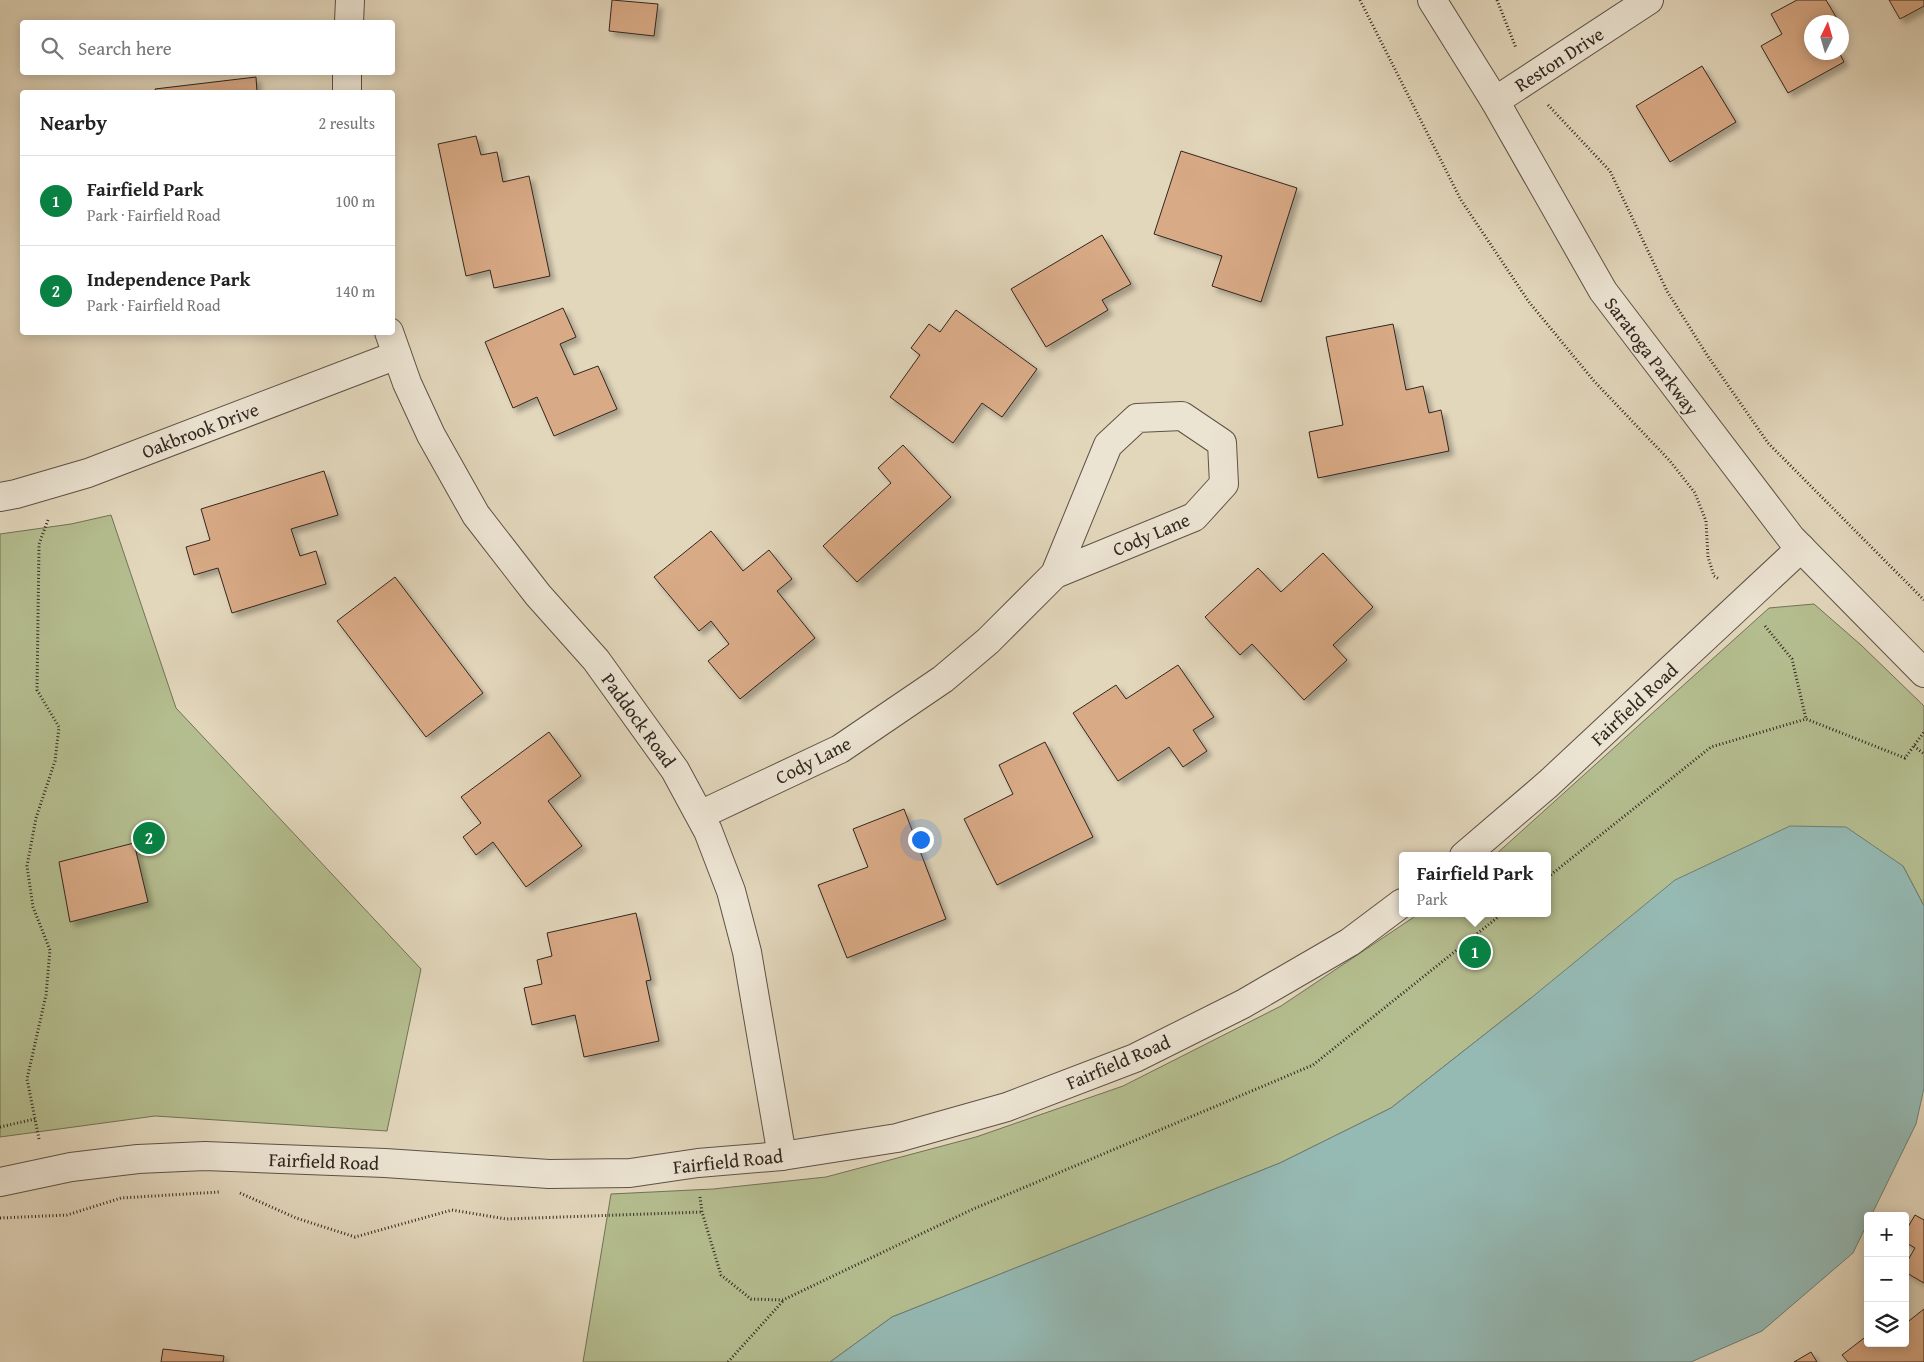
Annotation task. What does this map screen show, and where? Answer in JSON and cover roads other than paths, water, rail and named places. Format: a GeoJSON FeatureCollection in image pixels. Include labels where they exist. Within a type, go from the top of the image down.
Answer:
{"type":"FeatureCollection","features":[{"type":"Feature","properties":{"kind":"street"},"geometry":{"type":"LineString","coordinates":[[349,20],[350,0]]}},
{"type":"Feature","properties":{"kind":"street","name":"Saratoga Parkway"},"geometry":{"type":"LineString","coordinates":[[1432,0],[1495,101],[1603,292],[1791,538],[1924,673]]}},
{"type":"Feature","properties":{"kind":"street","name":"Reston Drive"},"geometry":{"type":"LineString","coordinates":[[1495,101],[1649,0]]}},
{"type":"Feature","properties":{"kind":"street"},"geometry":{"type":"LineString","coordinates":[[347,75],[347,90]]}},
{"type":"Feature","properties":{"kind":"street","name":"Oakbrook Drive"},"geometry":{"type":"LineString","coordinates":[[0,497],[88,473],[393,344]]}},
{"type":"Feature","properties":{"kind":"street","name":"Paddock Road"},"geometry":{"type":"LineString","coordinates":[[393,344],[407,383],[431,435],[476,515],[538,595],[596,660],[676,770],[700,815],[731,890],[747,952],[782,1156]]}},
{"type":"Feature","properties":{"kind":"street","name":"Cody Lane"},"geometry":{"type":"LineString","coordinates":[[700,815],[840,749],[927,690],[943,679],[988,640],[1055,574],[1194,517],[1224,484],[1222,443],[1182,416],[1137,418],[1108,445],[1055,574]]}},
{"type":"Feature","properties":{"kind":"street","name":"Fairfield Road"},"geometry":{"type":"LineString","coordinates":[[1469,852],[1548,784],[1801,548]]}},
{"type":"Feature","properties":{"kind":"street","name":"Fairfield Road"},"geometry":{"type":"LineString","coordinates":[[0,1182],[71,1167],[138,1159],[205,1156],[384,1163],[549,1174],[630,1173],[698,1163],[782,1156],[897,1138],[1006,1107],[1135,1058],[1243,1004],[1350,942],[1399,905]]}},
{"type":"Feature","properties":{"kind":"water"},"geometry":{"type":"Polygon","coordinates":[[[1790,826],[1846,827],[1903,866],[1924,906],[1924,1088],[1916,1124],[1873,1212],[1864,1212],[1864,1230],[1853,1253],[1762,1331],[1691,1362],[830,1362],[892,1317],[1280,1163],[1391,1108],[1531,998],[1675,880],[1790,826]]]}},
{"type":"Feature","properties":{"kind":"place","name":"Independence Park"},"geometry":{"type":"Point","coordinates":[149,838]}},
{"type":"Feature","properties":{"kind":"place","name":"Fairfield Park"},"geometry":{"type":"Point","coordinates":[1475,952]}}]}
